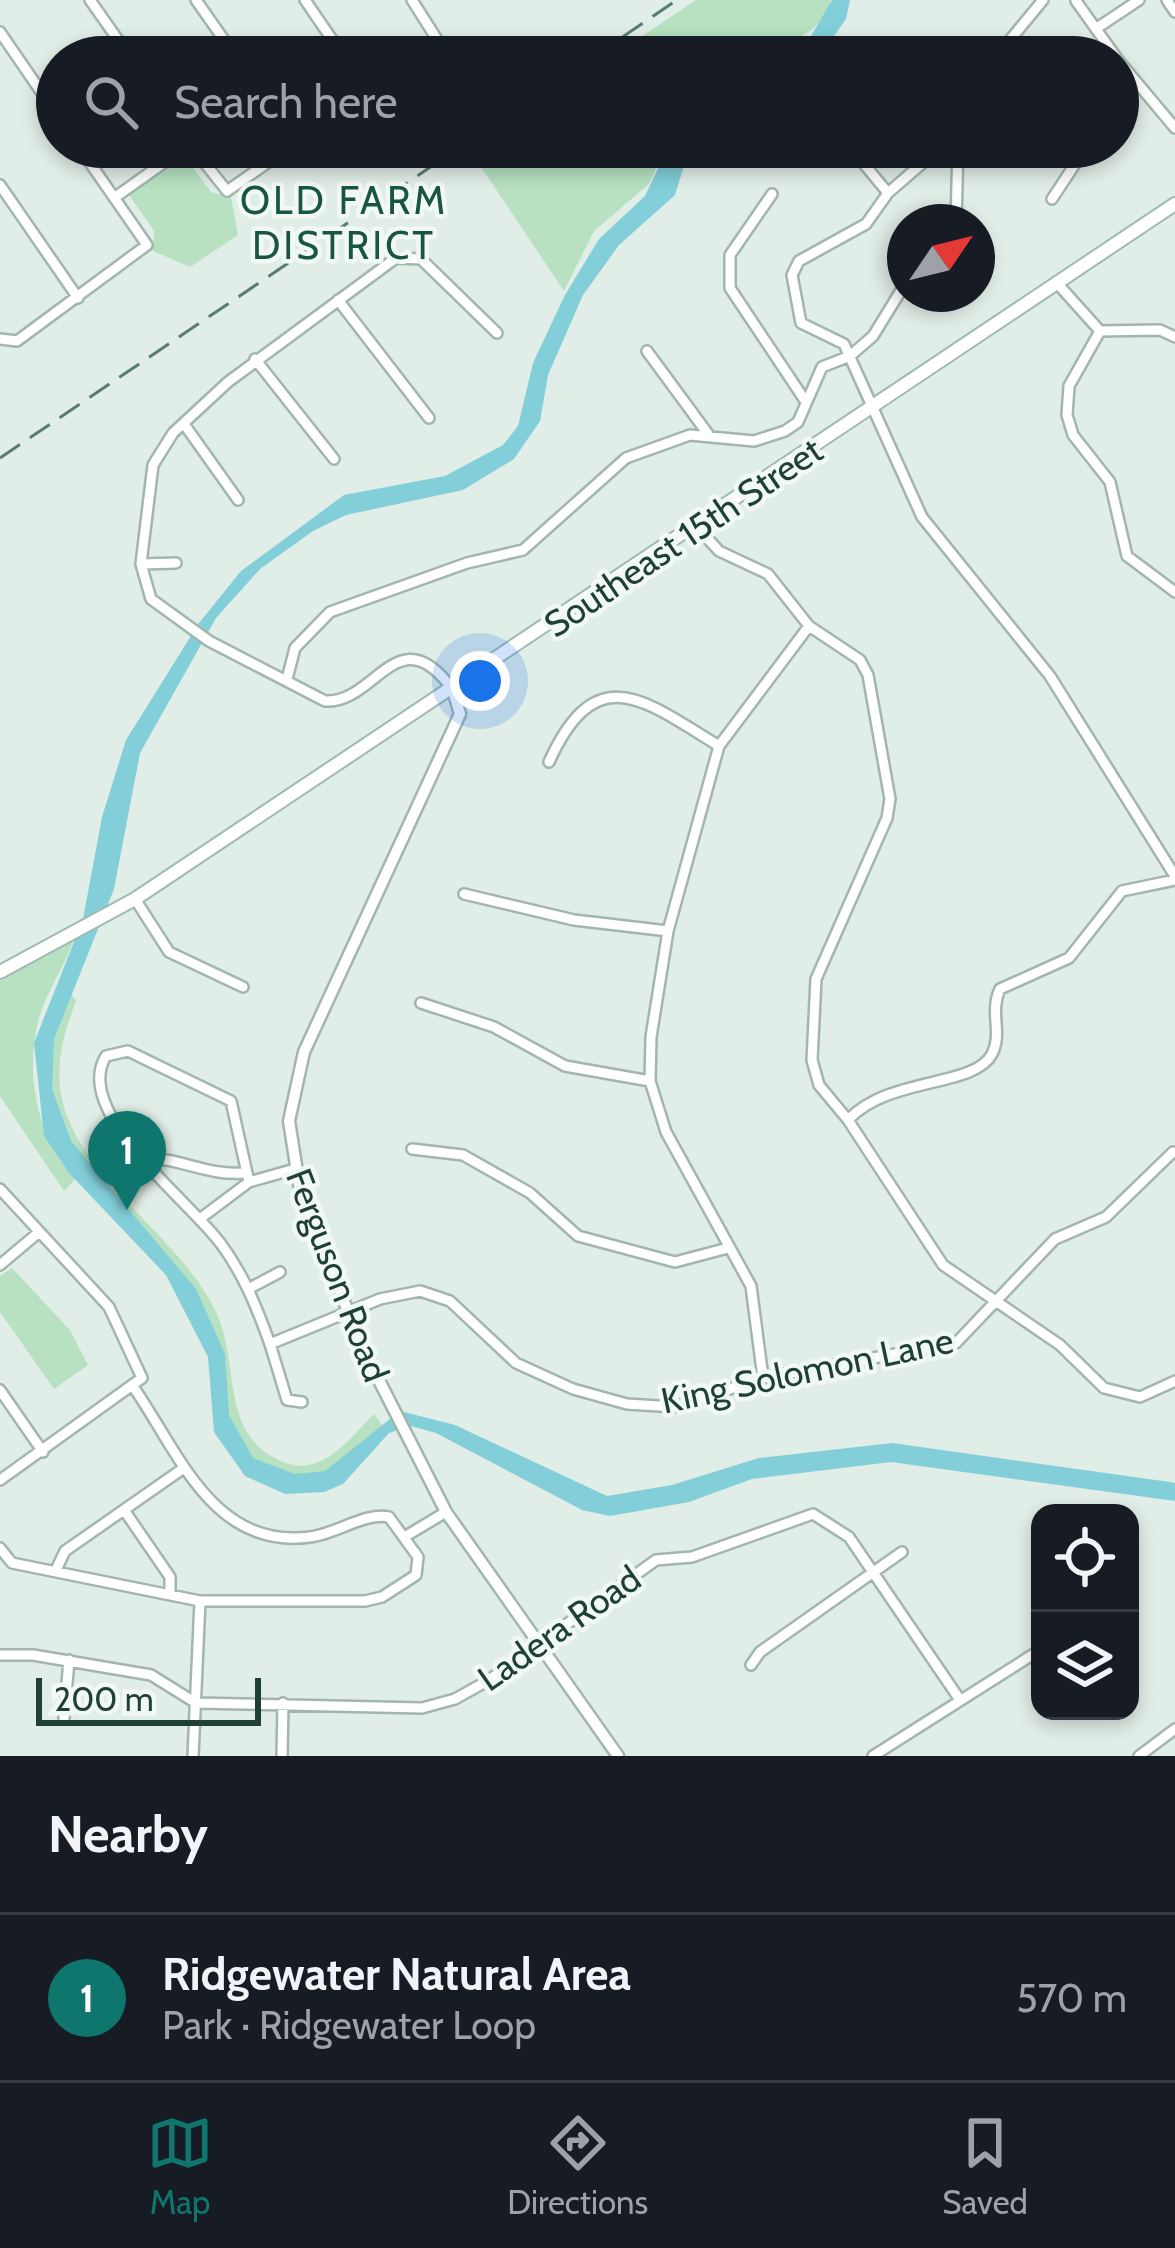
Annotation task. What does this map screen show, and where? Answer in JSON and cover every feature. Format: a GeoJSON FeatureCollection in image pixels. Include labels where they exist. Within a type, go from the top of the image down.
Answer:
{"type":"FeatureCollection","features":[{"type":"Feature","properties":{"kind":"main road","name":"Southeast 15th Street"},"geometry":{"type":"LineString","coordinates":[[0,972],[135,899],[1175,204]]}},
{"type":"Feature","properties":{"kind":"street"},"geometry":{"type":"LineString","coordinates":[[90,0],[115,36]]}},
{"type":"Feature","properties":{"kind":"street"},"geometry":{"type":"LineString","coordinates":[[196,0],[221,36]]}},
{"type":"Feature","properties":{"kind":"street"},"geometry":{"type":"LineString","coordinates":[[305,0],[330,36]]}},
{"type":"Feature","properties":{"kind":"street"},"geometry":{"type":"LineString","coordinates":[[412,0],[435,36]]}},
{"type":"Feature","properties":{"kind":"street"},"geometry":{"type":"LineString","coordinates":[[1013,36],[1043,0]]}},
{"type":"Feature","properties":{"kind":"street"},"geometry":{"type":"LineString","coordinates":[[1096,28],[1139,0]]}},
{"type":"Feature","properties":{"kind":"street"},"geometry":{"type":"LineString","coordinates":[[1167,0],[1175,12]]}},
{"type":"Feature","properties":{"kind":"street"},"geometry":{"type":"LineString","coordinates":[[1076,1],[1102,36]]}},
{"type":"Feature","properties":{"kind":"street"},"geometry":{"type":"LineString","coordinates":[[0,32],[36,84]]}},
{"type":"Feature","properties":{"kind":"street"},"geometry":{"type":"LineString","coordinates":[[1139,85],[1175,128]]}},
{"type":"Feature","properties":{"kind":"street"},"geometry":{"type":"LineString","coordinates":[[4,342],[78,298],[147,245],[94,168]]}},
{"type":"Feature","properties":{"kind":"street"},"geometry":{"type":"LineString","coordinates":[[114,198],[158,168]]}},
{"type":"Feature","properties":{"kind":"street"},"geometry":{"type":"LineString","coordinates":[[207,168],[227,191],[260,168]]}},
{"type":"Feature","properties":{"kind":"street"},"geometry":{"type":"LineString","coordinates":[[867,168],[888,193]]}},
{"type":"Feature","properties":{"kind":"street"},"geometry":{"type":"LineString","coordinates":[[848,1120],[890,1089],[980,1067],[991,1057],[997,1039],[992,1012],[1000,989],[1069,958],[1122,891],[1175,878],[1071,717],[1050,676],[922,518],[850,356],[834,336],[801,323],[792,274],[806,255],[866,224],[888,193],[917,168]]}},
{"type":"Feature","properties":{"kind":"street"},"geometry":{"type":"LineString","coordinates":[[956,204],[957,168]]}},
{"type":"Feature","properties":{"kind":"street"},"geometry":{"type":"LineString","coordinates":[[1052,199],[1072,168]]}},
{"type":"Feature","properties":{"kind":"street"},"geometry":{"type":"LineString","coordinates":[[0,185],[78,298]]}},
{"type":"Feature","properties":{"kind":"street"},"geometry":{"type":"LineString","coordinates":[[772,194],[730,255],[730,288],[806,402]]}},
{"type":"Feature","properties":{"kind":"street"},"geometry":{"type":"LineString","coordinates":[[453,690],[426,665],[406,659],[383,668],[337,702],[325,701],[191,629],[152,599],[141,565],[153,465],[184,424],[255,359],[396,258],[421,259],[497,333]]}},
{"type":"Feature","properties":{"kind":"street"},"geometry":{"type":"LineString","coordinates":[[1056,283],[1100,331],[1160,330],[1175,337]]}},
{"type":"Feature","properties":{"kind":"street"},"geometry":{"type":"LineString","coordinates":[[338,300],[429,418]]}},
{"type":"Feature","properties":{"kind":"street"},"geometry":{"type":"LineString","coordinates":[[286,679],[295,648],[330,612],[467,563],[523,550],[626,458],[708,434],[729,440],[773,437],[798,422],[822,367],[840,356],[850,356],[891,312]]}},
{"type":"Feature","properties":{"kind":"street"},"geometry":{"type":"LineString","coordinates":[[1100,331],[1069,386],[1066,416],[1073,436],[1110,482],[1127,556],[1175,592]]}},
{"type":"Feature","properties":{"kind":"street"},"geometry":{"type":"LineString","coordinates":[[646,351],[708,434]]}},
{"type":"Feature","properties":{"kind":"street"},"geometry":{"type":"LineString","coordinates":[[255,359],[334,459]]}},
{"type":"Feature","properties":{"kind":"street"},"geometry":{"type":"LineString","coordinates":[[184,424],[238,500]]}},
{"type":"Feature","properties":{"kind":"street"},"geometry":{"type":"LineString","coordinates":[[697,527],[719,551],[769,574],[808,626],[865,666],[890,799],[887,818],[816,979],[813,1072],[932,1252],[1060,1346],[1104,1388],[1140,1396],[1174,1382]]}},
{"type":"Feature","properties":{"kind":"street"},"geometry":{"type":"LineString","coordinates":[[141,565],[176,562]]}},
{"type":"Feature","properties":{"kind":"street"},"geometry":{"type":"LineString","coordinates":[[764,1378],[752,1286],[666,1132],[650,1081],[651,1037],[668,931],[719,746],[808,626]]}},
{"type":"Feature","properties":{"kind":"street","name":"Ferguson Road"},"geometry":{"type":"LineString","coordinates":[[453,690],[460,714],[296,1073],[290,1121],[295,1169],[349,1315],[402,1433],[446,1512],[618,1756]]}},
{"type":"Feature","properties":{"kind":"street"},"geometry":{"type":"LineString","coordinates":[[549,762],[567,722],[586,704],[601,700],[649,703],[719,746]]}},
{"type":"Feature","properties":{"kind":"street"},"geometry":{"type":"LineString","coordinates":[[464,894],[574,920],[668,931]]}},
{"type":"Feature","properties":{"kind":"street"},"geometry":{"type":"LineString","coordinates":[[135,899],[169,952],[243,987]]}},
{"type":"Feature","properties":{"kind":"street"},"geometry":{"type":"LineString","coordinates":[[421,1003],[494,1027],[566,1066],[650,1081]]}},
{"type":"Feature","properties":{"kind":"street"},"geometry":{"type":"LineString","coordinates":[[246,1178],[231,1101],[128,1052],[113,1051],[101,1064],[104,1103],[145,1159],[201,1218],[250,1288],[287,1400],[302,1402]]}},
{"type":"Feature","properties":{"kind":"street"},"geometry":{"type":"LineString","coordinates":[[412,1149],[463,1155],[530,1193],[578,1236],[674,1262],[728,1248]]}},
{"type":"Feature","properties":{"kind":"street","name":"King Solomon Lane"},"geometry":{"type":"LineString","coordinates":[[270,1344],[380,1299],[420,1291],[450,1300],[516,1364],[573,1389],[627,1404],[675,1407],[764,1378],[945,1348],[968,1335],[1055,1239],[1106,1217],[1173,1152]]}},
{"type":"Feature","properties":{"kind":"street"},"geometry":{"type":"LineString","coordinates":[[145,1159],[246,1178],[295,1169]]}},
{"type":"Feature","properties":{"kind":"street"},"geometry":{"type":"LineString","coordinates":[[201,1218],[246,1178]]}},
{"type":"Feature","properties":{"kind":"street"},"geometry":{"type":"LineString","coordinates":[[0,1189],[109,1307],[142,1372],[132,1385],[0,1480]]}},
{"type":"Feature","properties":{"kind":"street"},"geometry":{"type":"LineString","coordinates":[[0,1265],[38,1233]]}},
{"type":"Feature","properties":{"kind":"street"},"geometry":{"type":"LineString","coordinates":[[250,1288],[280,1272]]}},
{"type":"Feature","properties":{"kind":"street"},"geometry":{"type":"LineString","coordinates":[[0,1548],[12,1563],[200,1601],[382,1597],[410,1582],[419,1569],[406,1536],[383,1515],[330,1534],[293,1539],[265,1533],[210,1503],[181,1470],[132,1385]]}},
{"type":"Feature","properties":{"kind":"street"},"geometry":{"type":"LineString","coordinates":[[0,1390],[43,1452]]}},
{"type":"Feature","properties":{"kind":"street"},"geometry":{"type":"LineString","coordinates":[[56,1570],[65,1551],[181,1470]]}},
{"type":"Feature","properties":{"kind":"street"},"geometry":{"type":"LineString","coordinates":[[124,1510],[170,1577],[170,1592]]}},
{"type":"Feature","properties":{"kind":"street"},"geometry":{"type":"LineString","coordinates":[[406,1536],[446,1512]]}},
{"type":"Feature","properties":{"kind":"street","name":"Ladera Road"},"geometry":{"type":"LineString","coordinates":[[0,1655],[69,1660],[151,1675],[196,1703],[422,1708],[455,1699],[656,1560],[692,1557],[799,1516],[828,1519],[849,1537],[958,1697]]}},
{"type":"Feature","properties":{"kind":"street"},"geometry":{"type":"LineString","coordinates":[[751,1665],[760,1652],[902,1552]]}},
{"type":"Feature","properties":{"kind":"street"},"geometry":{"type":"LineString","coordinates":[[193,1756],[200,1601]]}},
{"type":"Feature","properties":{"kind":"street"},"geometry":{"type":"LineString","coordinates":[[873,1756],[958,1697],[1031,1655]]}},
{"type":"Feature","properties":{"kind":"street"},"geometry":{"type":"LineString","coordinates":[[64,1718],[69,1660]]}},
{"type":"Feature","properties":{"kind":"street"},"geometry":{"type":"LineString","coordinates":[[282,1756],[283,1703]]}},
{"type":"Feature","properties":{"kind":"street"},"geometry":{"type":"LineString","coordinates":[[1138,1756],[1175,1729]]}},
{"type":"Feature","properties":{"kind":"green space"},"geometry":{"type":"Polygon","coordinates":[[[696,0],[831,0],[819,23],[801,36],[642,36],[696,0]]]}},
{"type":"Feature","properties":{"kind":"green space"},"geometry":{"type":"Polygon","coordinates":[[[167,168],[193,168],[211,192],[231,197],[238,235],[190,267],[153,251],[154,231],[129,195],[167,168]]]}},
{"type":"Feature","properties":{"kind":"green space"},"geometry":{"type":"Polygon","coordinates":[[[482,168],[656,168],[649,184],[594,231],[564,291],[482,168]]]}},
{"type":"Feature","properties":{"kind":"green space"},"geometry":{"type":"Polygon","coordinates":[[[74,939],[39,1018],[33,1060],[43,1125],[75,1179],[64,1191],[0,1096],[0,981],[74,939]]]}},
{"type":"Feature","properties":{"kind":"green space"},"geometry":{"type":"Polygon","coordinates":[[[64,984],[76,1001],[60,1058],[67,1116],[97,1167],[181,1261],[216,1312],[234,1397],[249,1435],[262,1450],[283,1462],[310,1465],[334,1453],[374,1414],[384,1428],[345,1467],[291,1483],[239,1452],[193,1304],[75,1165],[42,1077],[64,984]]]}},
{"type":"Feature","properties":{"kind":"green space"},"geometry":{"type":"Polygon","coordinates":[[[12,1268],[70,1330],[88,1365],[54,1389],[0,1312],[0,1276],[12,1268]]]}},
{"type":"Feature","properties":{"kind":"water"},"geometry":{"type":"Polygon","coordinates":[[[832,0],[850,0],[846,19],[834,36],[811,36],[832,0]]]}},
{"type":"Feature","properties":{"kind":"water"},"geometry":{"type":"Polygon","coordinates":[[[658,168],[683,168],[675,195],[619,245],[583,295],[548,375],[540,421],[514,459],[463,490],[346,515],[313,531],[260,569],[216,618],[140,753],[114,889],[54,1039],[52,1089],[71,1141],[196,1289],[225,1354],[229,1415],[253,1458],[295,1474],[325,1471],[400,1411],[455,1425],[607,1496],[672,1485],[759,1458],[892,1443],[1175,1483],[1175,1501],[891,1462],[752,1479],[689,1502],[610,1516],[582,1510],[436,1433],[411,1426],[389,1433],[343,1484],[324,1492],[285,1494],[245,1476],[214,1432],[208,1357],[166,1275],[69,1173],[44,1136],[34,1043],[83,919],[102,817],[126,740],[199,623],[241,571],[344,495],[445,476],[503,445],[518,426],[533,363],[565,295],[599,239],[645,196],[658,168]]]}},
{"type":"Feature","properties":{"kind":"railway"},"geometry":{"type":"LineString","coordinates":[[624,36],[677,0]]}},
{"type":"Feature","properties":{"kind":"railway"},"geometry":{"type":"LineString","coordinates":[[0,458],[429,168]]}},
{"type":"Feature","properties":{"kind":"place","name":"Ridgewater Natural Area"},"geometry":{"type":"Point","coordinates":[127,1210]}},
{"type":"Feature","properties":{"kind":"district","name":"OLD FARM DISTRICT"},"geometry":{"type":"Point","coordinates":[344,222]}}]}
